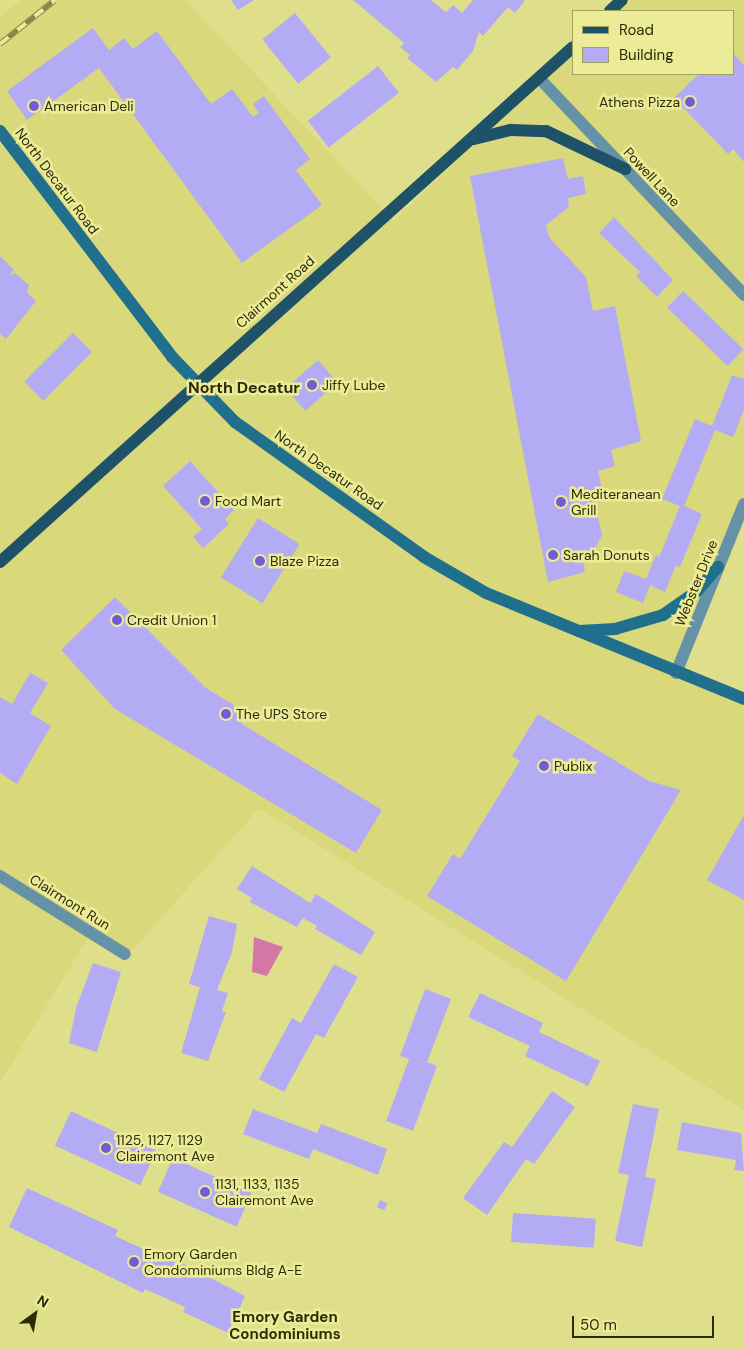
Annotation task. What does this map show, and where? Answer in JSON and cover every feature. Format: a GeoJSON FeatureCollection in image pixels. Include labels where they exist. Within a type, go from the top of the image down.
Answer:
{"type":"FeatureCollection","features":[{"type":"Feature","properties":{"kind":"main road"},"geometry":{"type":"LineString","coordinates":[[611,10],[622,0]]}},
{"type":"Feature","properties":{"kind":"main road","name":"Clairmont Road"},"geometry":{"type":"LineString","coordinates":[[0,562],[572,48]]}},
{"type":"Feature","properties":{"kind":"main road"},"geometry":{"type":"LineString","coordinates":[[469,140],[511,130],[546,131],[625,170]]}},
{"type":"Feature","properties":{"kind":"main road","name":"North Decatur Road"},"geometry":{"type":"LineString","coordinates":[[0,131],[196,384],[235,422],[424,557],[486,594],[676,673],[744,699]]}},
{"type":"Feature","properties":{"kind":"main road"},"geometry":{"type":"LineString","coordinates":[[574,631],[615,629],[663,615],[697,591],[718,567]]}},
{"type":"Feature","properties":{"kind":"street","name":"Powell Lane"},"geometry":{"type":"LineString","coordinates":[[539,78],[744,295]]}},
{"type":"Feature","properties":{"kind":"street","name":"Webster Drive"},"geometry":{"type":"LineString","coordinates":[[676,673],[744,504]]}},
{"type":"Feature","properties":{"kind":"street","name":"Clairmont Run"},"geometry":{"type":"LineString","coordinates":[[0,876],[125,954]]}},
{"type":"Feature","properties":{"kind":"shaded area"},"geometry":{"type":"Polygon","coordinates":[[[22,0],[185,0],[394,221],[572,48],[572,75],[734,75],[734,10],[612,10],[624,0],[744,0],[744,506],[675,671],[744,702],[744,1110],[259,808],[129,954],[88,937],[0,1083],[0,17],[22,0]]]}},
{"type":"Feature","properties":{"kind":"shaded area"},"geometry":{"type":"Polygon","coordinates":[[[254,937],[283,947],[267,976],[252,972],[254,937]]]}},
{"type":"Feature","properties":{"kind":"building"},"geometry":{"type":"Polygon","coordinates":[[[231,0],[254,0],[238,10],[231,0]]]}},
{"type":"Feature","properties":{"kind":"building"},"geometry":{"type":"Polygon","coordinates":[[[353,0],[431,0],[446,12],[453,5],[462,13],[473,0],[525,0],[515,13],[508,7],[483,36],[479,32],[473,51],[457,70],[453,67],[436,82],[407,58],[410,55],[400,47],[404,43],[353,0]]]}},
{"type":"Feature","properties":{"kind":"building"},"geometry":{"type":"Polygon","coordinates":[[[295,13],[331,57],[298,84],[262,39],[295,13]]]}},
{"type":"Feature","properties":{"kind":"building"},"geometry":{"type":"Polygon","coordinates":[[[93,28],[109,50],[124,38],[133,49],[157,31],[211,104],[232,89],[253,117],[259,113],[253,104],[264,96],[310,159],[296,170],[322,205],[242,263],[99,68],[27,120],[7,91],[93,28]]]}},
{"type":"Feature","properties":{"kind":"building"},"geometry":{"type":"Polygon","coordinates":[[[734,54],[744,65],[744,162],[733,149],[728,154],[674,98],[698,75],[734,75],[734,54]]]}},
{"type":"Feature","properties":{"kind":"building"},"geometry":{"type":"Polygon","coordinates":[[[378,66],[399,93],[329,148],[308,121],[378,66]]]}},
{"type":"Feature","properties":{"kind":"building"},"geometry":{"type":"Polygon","coordinates":[[[563,158],[568,179],[583,176],[586,194],[568,198],[569,207],[546,225],[549,237],[586,277],[593,311],[615,306],[641,441],[611,450],[615,466],[598,471],[604,501],[595,503],[602,535],[594,551],[588,552],[589,559],[583,560],[585,572],[548,582],[470,176],[563,158]]]}},
{"type":"Feature","properties":{"kind":"building"},"geometry":{"type":"Polygon","coordinates":[[[614,217],[673,280],[657,297],[636,276],[640,272],[599,233],[614,217]]]}},
{"type":"Feature","properties":{"kind":"building"},"geometry":{"type":"Polygon","coordinates":[[[0,256],[14,270],[9,275],[15,273],[29,285],[27,293],[36,301],[6,339],[0,334],[0,256]]]}},
{"type":"Feature","properties":{"kind":"building"},"geometry":{"type":"Polygon","coordinates":[[[683,291],[743,349],[727,366],[667,308],[683,291]]]}},
{"type":"Feature","properties":{"kind":"building"},"geometry":{"type":"Polygon","coordinates":[[[73,333],[92,352],[43,401],[24,382],[73,333]]]}},
{"type":"Feature","properties":{"kind":"building","name":"Jiffy Lube"},"geometry":{"type":"Polygon","coordinates":[[[318,360],[338,383],[305,411],[286,388],[318,360]]]}},
{"type":"Feature","properties":{"kind":"building"},"geometry":{"type":"Polygon","coordinates":[[[732,375],[744,379],[744,410],[733,437],[715,430],[684,506],[702,514],[680,567],[676,565],[665,592],[650,585],[643,603],[616,592],[624,571],[646,579],[656,555],[659,557],[680,506],[662,499],[695,419],[712,426],[732,375]]]}},
{"type":"Feature","properties":{"kind":"building"},"geometry":{"type":"Polygon","coordinates":[[[190,461],[234,510],[225,519],[229,524],[203,548],[193,537],[202,529],[163,486],[190,461]]]}},
{"type":"Feature","properties":{"kind":"building"},"geometry":{"type":"Polygon","coordinates":[[[258,518],[300,544],[262,603],[221,577],[258,518]]]}},
{"type":"Feature","properties":{"kind":"building"},"geometry":{"type":"Polygon","coordinates":[[[115,597],[206,688],[234,705],[242,724],[382,810],[356,853],[115,709],[61,650],[115,597]]]}},
{"type":"Feature","properties":{"kind":"building"},"geometry":{"type":"Polygon","coordinates":[[[30,673],[48,683],[30,713],[51,726],[17,784],[0,773],[0,697],[12,704],[30,673]]]}},
{"type":"Feature","properties":{"kind":"building"},"geometry":{"type":"Polygon","coordinates":[[[538,714],[649,781],[681,790],[566,981],[427,896],[453,854],[460,859],[520,761],[512,756],[538,714]]]}},
{"type":"Feature","properties":{"kind":"building"},"geometry":{"type":"Polygon","coordinates":[[[744,815],[744,900],[707,880],[744,815]]]}},
{"type":"Feature","properties":{"kind":"building"},"geometry":{"type":"Polygon","coordinates":[[[252,866],[310,903],[316,894],[375,932],[361,955],[315,929],[317,926],[303,918],[297,927],[250,902],[252,898],[237,889],[252,866]]]}},
{"type":"Feature","properties":{"kind":"building"},"geometry":{"type":"Polygon","coordinates":[[[209,916],[237,924],[232,952],[217,990],[228,993],[222,1011],[226,1012],[208,1061],[181,1053],[200,987],[189,984],[209,916]]]}},
{"type":"Feature","properties":{"kind":"building"},"geometry":{"type":"Polygon","coordinates":[[[93,963],[121,972],[97,1052],[69,1043],[76,1008],[93,963]]]}},
{"type":"Feature","properties":{"kind":"building"},"geometry":{"type":"Polygon","coordinates":[[[334,964],[358,977],[324,1038],[316,1034],[284,1092],[259,1079],[292,1018],[301,1023],[334,964]]]}},
{"type":"Feature","properties":{"kind":"building"},"geometry":{"type":"Polygon","coordinates":[[[425,989],[451,999],[427,1062],[437,1066],[413,1131],[386,1121],[409,1059],[400,1056],[425,989]]]}},
{"type":"Feature","properties":{"kind":"building"},"geometry":{"type":"Polygon","coordinates":[[[480,993],[543,1023],[539,1032],[600,1061],[588,1086],[525,1056],[530,1046],[468,1017],[480,993]]]}},
{"type":"Feature","properties":{"kind":"building"},"geometry":{"type":"Polygon","coordinates":[[[552,1091],[575,1107],[534,1164],[526,1159],[487,1215],[463,1198],[504,1142],[512,1147],[552,1091]]]}},
{"type":"Feature","properties":{"kind":"building"},"geometry":{"type":"Polygon","coordinates":[[[633,1104],[659,1109],[645,1177],[656,1179],[642,1247],[615,1241],[629,1175],[618,1173],[633,1104]]]}},
{"type":"Feature","properties":{"kind":"building"},"geometry":{"type":"Polygon","coordinates":[[[253,1109],[317,1133],[321,1124],[387,1149],[378,1175],[313,1149],[309,1159],[243,1134],[253,1109]]]}},
{"type":"Feature","properties":{"kind":"building","name":"1125, 1127, 1129 Clairemont Ave"},"geometry":{"type":"Polygon","coordinates":[[[71,1111],[156,1151],[140,1185],[55,1145],[71,1111]]]}},
{"type":"Feature","properties":{"kind":"building"},"geometry":{"type":"Polygon","coordinates":[[[682,1122],[741,1133],[744,1171],[734,1170],[736,1160],[677,1150],[682,1122]]]}},
{"type":"Feature","properties":{"kind":"building","name":"1131, 1133, 1135 Clairemont Ave"},"geometry":{"type":"Polygon","coordinates":[[[173,1158],[252,1193],[237,1227],[158,1192],[173,1158]]]}},
{"type":"Feature","properties":{"kind":"building","name":"Emory Garden Condominiums Bldg A-E"},"geometry":{"type":"Polygon","coordinates":[[[27,1188],[118,1230],[115,1236],[159,1256],[161,1252],[245,1296],[228,1333],[183,1312],[185,1307],[145,1289],[143,1293],[9,1227],[27,1188]]]}},
{"type":"Feature","properties":{"kind":"building"},"geometry":{"type":"Polygon","coordinates":[[[380,1200],[387,1203],[384,1210],[377,1207],[380,1200]]]}},
{"type":"Feature","properties":{"kind":"building"},"geometry":{"type":"Polygon","coordinates":[[[513,1213],[596,1219],[594,1248],[511,1242],[513,1213]]]}},
{"type":"Feature","properties":{"kind":"railway"},"geometry":{"type":"LineString","coordinates":[[0,44],[55,0]]}},
{"type":"Feature","properties":{"kind":"place","name":"Athens Pizza"},"geometry":{"type":"Point","coordinates":[690,102]}},
{"type":"Feature","properties":{"kind":"place","name":"American Deli"},"geometry":{"type":"Point","coordinates":[34,106]}},
{"type":"Feature","properties":{"kind":"place","name":"Jiffy Lube"},"geometry":{"type":"Point","coordinates":[312,385]}},
{"type":"Feature","properties":{"kind":"place","name":"Food Mart"},"geometry":{"type":"Point","coordinates":[205,501]}},
{"type":"Feature","properties":{"kind":"place","name":"Mediteranean Grill"},"geometry":{"type":"Point","coordinates":[561,502]}},
{"type":"Feature","properties":{"kind":"place","name":"Sarah Donuts"},"geometry":{"type":"Point","coordinates":[553,555]}},
{"type":"Feature","properties":{"kind":"place","name":"Blaze Pizza"},"geometry":{"type":"Point","coordinates":[260,561]}},
{"type":"Feature","properties":{"kind":"place","name":"Credit Union 1"},"geometry":{"type":"Point","coordinates":[117,620]}},
{"type":"Feature","properties":{"kind":"place","name":"The UPS Store"},"geometry":{"type":"Point","coordinates":[226,714]}},
{"type":"Feature","properties":{"kind":"place","name":"Publix"},"geometry":{"type":"Point","coordinates":[544,766]}},
{"type":"Feature","properties":{"kind":"place","name":"1125, 1127, 1129 Clairemont Ave"},"geometry":{"type":"Point","coordinates":[106,1148]}},
{"type":"Feature","properties":{"kind":"place","name":"1131, 1133, 1135 Clairemont Ave"},"geometry":{"type":"Point","coordinates":[205,1192]}},
{"type":"Feature","properties":{"kind":"place","name":"Emory Garden Condominiums Bldg A-E"},"geometry":{"type":"Point","coordinates":[134,1262]}},
{"type":"Feature","properties":{"kind":"district","name":"North Decatur"},"geometry":{"type":"Point","coordinates":[244,388]}},
{"type":"Feature","properties":{"kind":"district","name":"Emory Garden Condominiums"},"geometry":{"type":"Point","coordinates":[285,1326]}}]}
